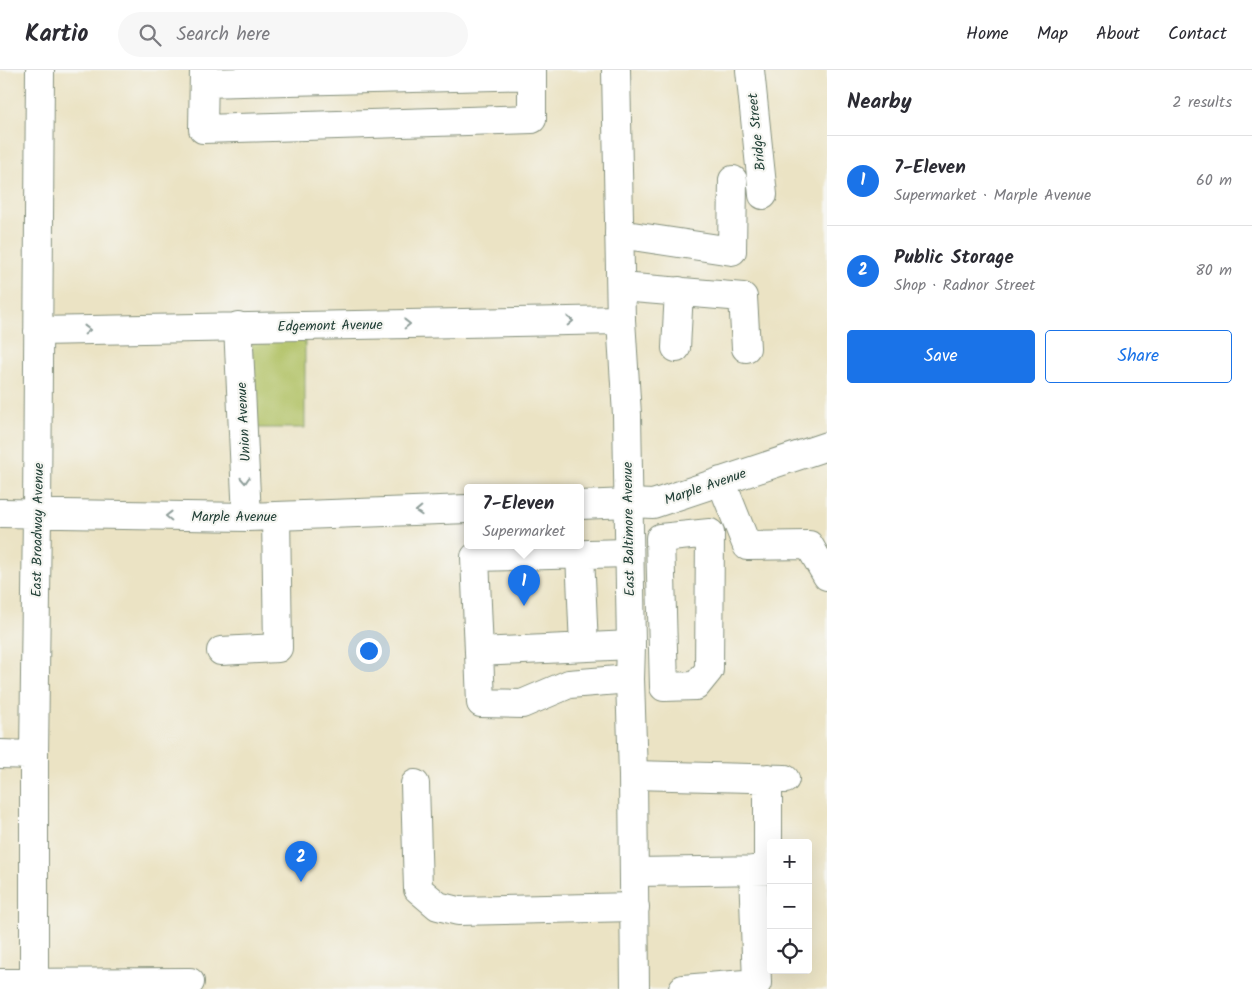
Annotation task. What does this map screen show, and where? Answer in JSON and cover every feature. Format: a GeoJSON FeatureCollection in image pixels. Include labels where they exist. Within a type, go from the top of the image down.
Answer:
{"type":"FeatureCollection","features":[{"type":"Feature","properties":{"kind":"street","name":"East Broadway Avenue"},"geometry":{"type":"LineString","coordinates":[[34,986],[34,754],[38,514],[40,70]]}},
{"type":"Feature","properties":{"kind":"street","name":"East Baltimore Avenue"},"geometry":{"type":"LineString","coordinates":[[616,70],[620,287],[627,416],[630,679],[635,872],[635,989]]}},
{"type":"Feature","properties":{"kind":"street","name":"Bridge Street"},"geometry":{"type":"LineString","coordinates":[[750,70],[763,195]]}},
{"type":"Feature","properties":{"kind":"street"},"geometry":{"type":"LineString","coordinates":[[532,72],[532,119],[204,129],[204,77],[532,72]]}},
{"type":"Feature","properties":{"kind":"street"},"geometry":{"type":"LineString","coordinates":[[619,234],[732,251],[733,180]]}},
{"type":"Feature","properties":{"kind":"street"},"geometry":{"type":"LineString","coordinates":[[620,287],[743,297],[746,348]]}},
{"type":"Feature","properties":{"kind":"street"},"geometry":{"type":"LineString","coordinates":[[676,348],[679,292]]}},
{"type":"Feature","properties":{"kind":"street","name":"Edgemont Avenue"},"geometry":{"type":"LineString","coordinates":[[38,330],[622,320]]}},
{"type":"Feature","properties":{"kind":"street","name":"Union Avenue"},"geometry":{"type":"LineString","coordinates":[[238,326],[247,517]]}},
{"type":"Feature","properties":{"kind":"street","name":"Marple Avenue"},"geometry":{"type":"LineString","coordinates":[[584,505],[653,504],[827,446]]}},
{"type":"Feature","properties":{"kind":"street"},"geometry":{"type":"LineString","coordinates":[[721,481],[747,546],[809,545],[827,576]]}},
{"type":"Feature","properties":{"kind":"street"},"geometry":{"type":"LineString","coordinates":[[689,534],[693,490]]}},
{"type":"Feature","properties":{"kind":"street","name":"Marple Avenue"},"geometry":{"type":"LineString","coordinates":[[0,513],[247,517],[464,509]]}},
{"type":"Feature","properties":{"kind":"street"},"geometry":{"type":"LineString","coordinates":[[221,651],[278,648],[276,516]]}},
{"type":"Feature","properties":{"kind":"street"},"geometry":{"type":"LineString","coordinates":[[710,533],[709,670],[696,686],[664,687],[660,538],[689,534],[710,533]]}},
{"type":"Feature","properties":{"kind":"street"},"geometry":{"type":"LineString","coordinates":[[628,553],[580,554],[475,551],[481,703],[522,704],[569,684],[630,679]]}},
{"type":"Feature","properties":{"kind":"street"},"geometry":{"type":"LineString","coordinates":[[580,554],[584,647]]}},
{"type":"Feature","properties":{"kind":"street"},"geometry":{"type":"LineString","coordinates":[[479,652],[631,645]]}},
{"type":"Feature","properties":{"kind":"street"},"geometry":{"type":"LineString","coordinates":[[0,754],[34,754]]}},
{"type":"Feature","properties":{"kind":"street"},"geometry":{"type":"LineString","coordinates":[[633,775],[777,778],[768,870],[635,872]]}},
{"type":"Feature","properties":{"kind":"street"},"geometry":{"type":"LineString","coordinates":[[415,784],[418,889],[438,906],[458,911],[635,907]]}},
{"type":"Feature","properties":{"kind":"street"},"geometry":{"type":"LineString","coordinates":[[683,989],[757,983],[753,870]]}},
{"type":"Feature","properties":{"kind":"street"},"geometry":{"type":"LineString","coordinates":[[0,983],[34,986],[190,982]]}},
{"type":"Feature","properties":{"kind":"green space"},"geometry":{"type":"Polygon","coordinates":[[[305,334],[305,428],[251,428],[252,339],[305,334]]]}},
{"type":"Feature","properties":{"kind":"place","name":"7-Eleven"},"geometry":{"type":"Point","coordinates":[524,606]}},
{"type":"Feature","properties":{"kind":"place","name":"Public Storage"},"geometry":{"type":"Point","coordinates":[301,882]}}]}
